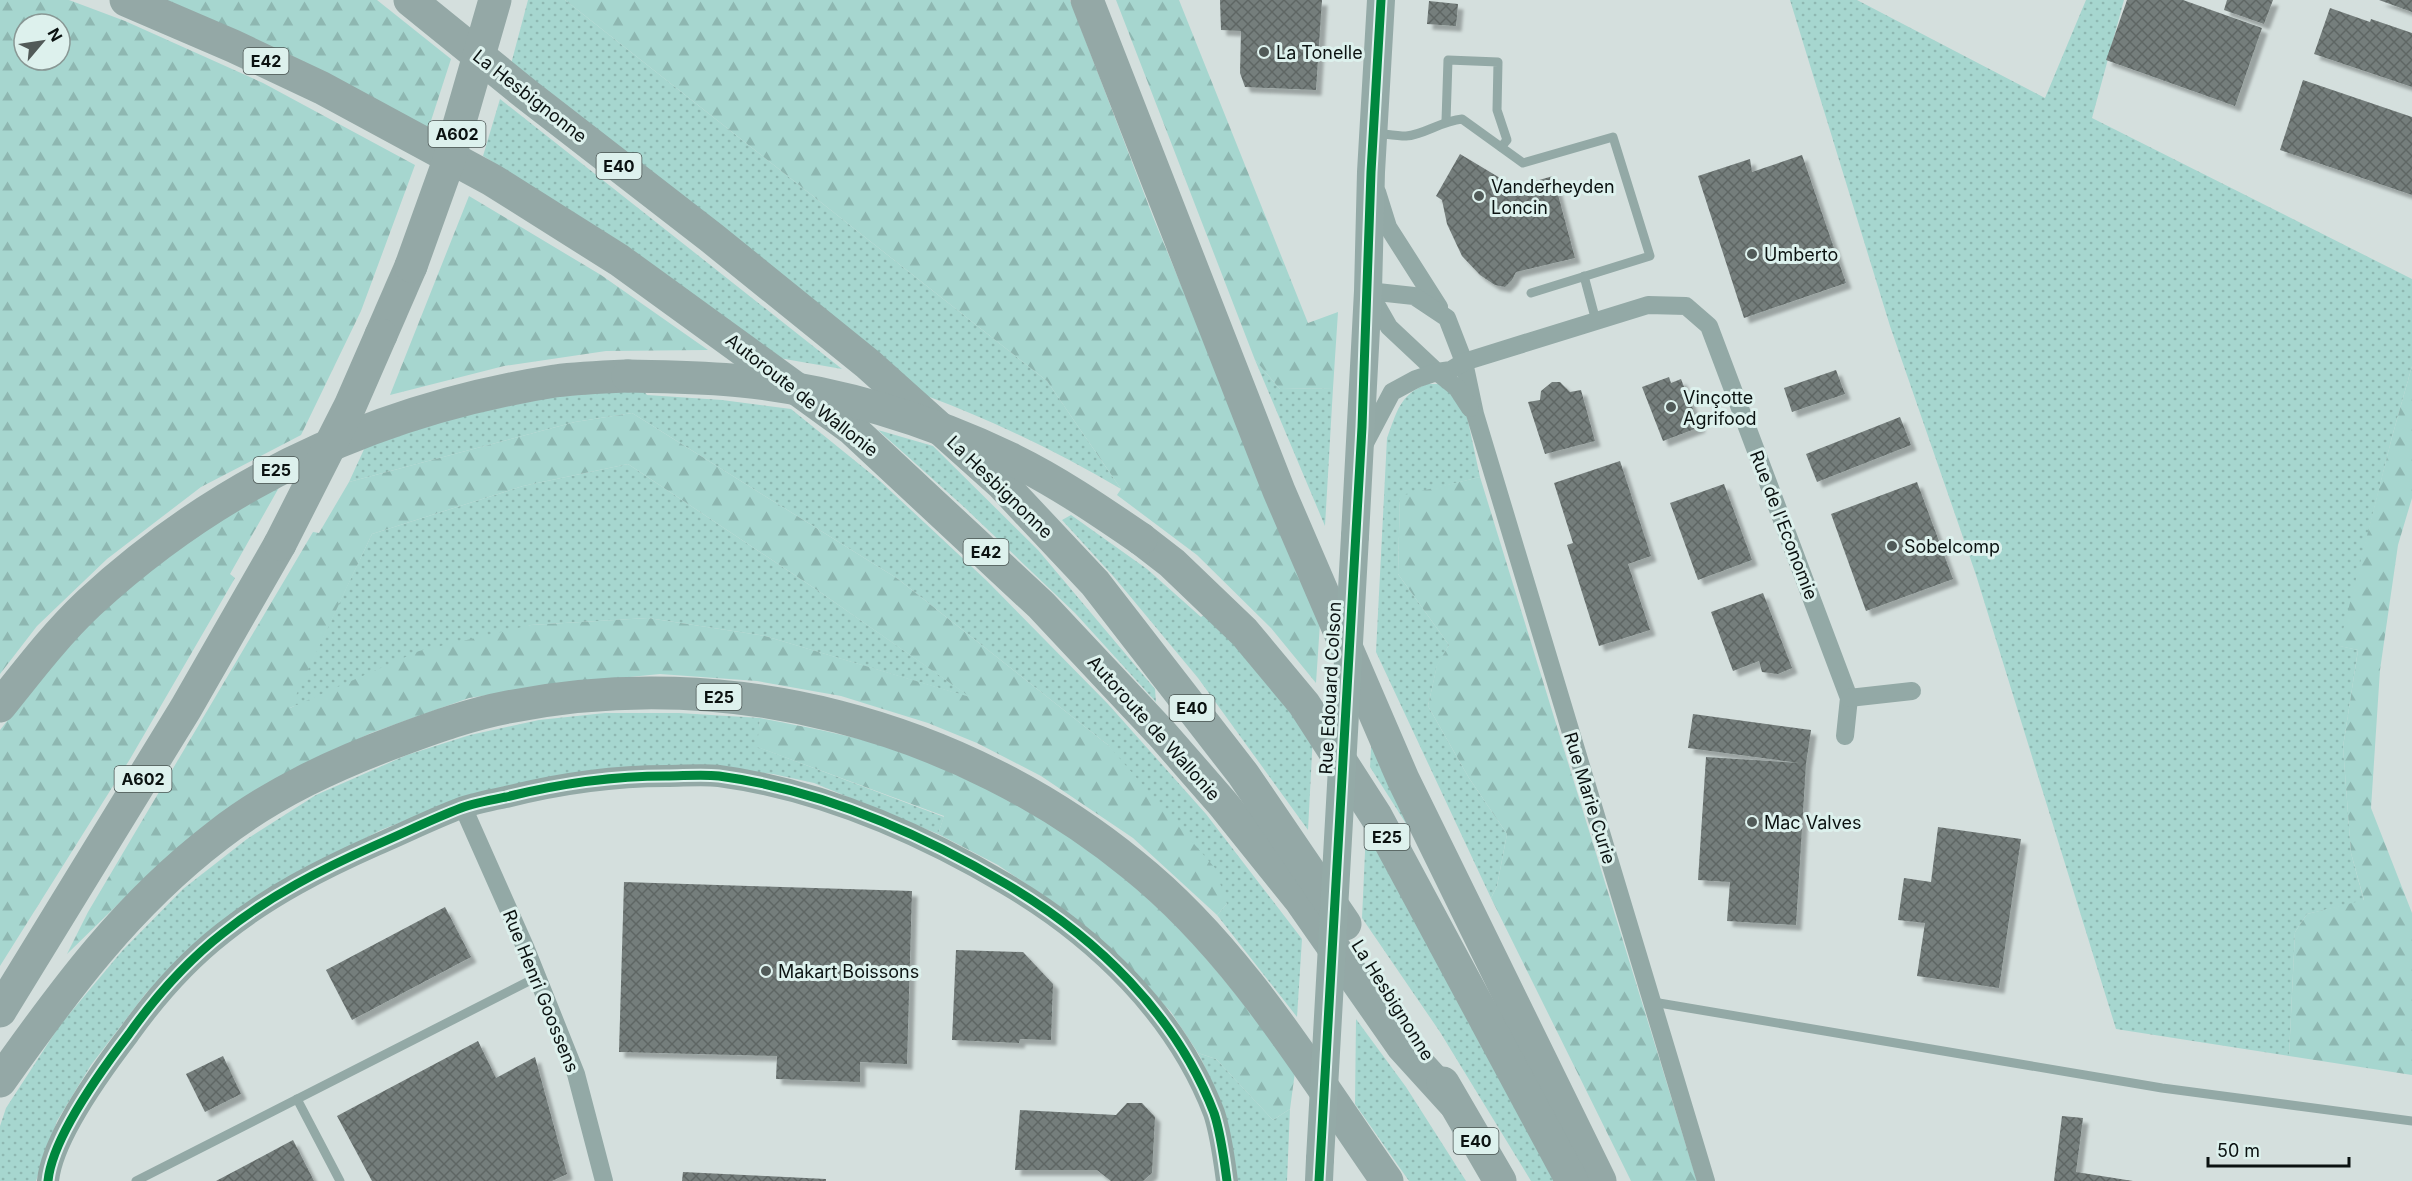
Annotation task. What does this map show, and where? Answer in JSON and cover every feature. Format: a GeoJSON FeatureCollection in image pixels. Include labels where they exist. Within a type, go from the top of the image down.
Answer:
{"type":"FeatureCollection","features":[{"type":"Feature","properties":{"kind":"highway","name":"Autoroute de Wallonie"},"geometry":{"type":"LineString","coordinates":[[126,0],[233,46],[322,88],[492,180],[619,260],[852,429],[1041,605],[1162,734],[1223,804],[1301,901],[1403,1047],[1453,1102]]}},
{"type":"Feature","properties":{"kind":"highway","name":"La Hesbignonne"},"geometry":{"type":"LineString","coordinates":[[410,0],[526,94],[712,237],[850,349],[1002,484],[1095,583],[1243,774],[1327,896],[1418,1039],[1453,1102]]}},
{"type":"Feature","properties":{"kind":"highway","name":"A602"},"geometry":{"type":"LineString","coordinates":[[0,1011],[180,718],[280,544],[350,405],[411,266],[448,163],[495,0]]}},
{"type":"Feature","properties":{"kind":"highway"},"geometry":{"type":"LineString","coordinates":[[1087,0],[1279,491],[1399,768],[1600,1181]]}},
{"type":"Feature","properties":{"kind":"highway","name":"E25"},"geometry":{"type":"LineString","coordinates":[[0,706],[34,663],[87,605],[153,548],[201,514],[258,479],[329,444],[409,414],[489,393],[557,381],[628,376],[743,381],[807,391],[866,405],[945,430],[1014,460],[1079,497],[1172,563],[1244,632],[1304,704],[1376,816],[1572,1181]]}},
{"type":"Feature","properties":{"kind":"highway","name":"E25"},"geometry":{"type":"LineString","coordinates":[[0,1081],[62,992],[110,935],[164,881],[217,836],[273,798],[326,769],[382,747],[445,724],[506,707],[573,697],[635,693],[690,693],[756,700],[829,713],[887,730],[945,751],[1007,780],[1070,817],[1136,866],[1200,927],[1261,1000],[1387,1181]]}},
{"type":"Feature","properties":{"kind":"highway","name":"E40"},"geometry":{"type":"LineString","coordinates":[[1453,1102],[1500,1181]]}},
{"type":"Feature","properties":{"kind":"main road","name":"Rue Edouard Colson"},"geometry":{"type":"LineString","coordinates":[[1319,1170],[1360,451],[1381,0]]}},
{"type":"Feature","properties":{"kind":"street"},"geometry":{"type":"LineString","coordinates":[[1371,184],[1388,227],[1447,318],[1464,362],[1475,414]]}},
{"type":"Feature","properties":{"kind":"street"},"geometry":{"type":"LineString","coordinates":[[1368,291],[1414,296],[1447,318]]}},
{"type":"Feature","properties":{"kind":"street"},"geometry":{"type":"LineString","coordinates":[[1368,291],[1389,327],[1457,388],[1475,414]]}},
{"type":"Feature","properties":{"kind":"street","name":"Rue de l'Economie"},"geometry":{"type":"LineString","coordinates":[[1360,451],[1392,392],[1416,379],[1648,305],[1686,306],[1709,326],[1849,698],[1845,736]]}},
{"type":"Feature","properties":{"kind":"street","name":"Rue Marie Curie"},"geometry":{"type":"LineString","coordinates":[[1475,414],[1706,1181]]}},
{"type":"Feature","properties":{"kind":"street"},"geometry":{"type":"LineString","coordinates":[[1849,698],[1912,691]]}},
{"type":"Feature","properties":{"kind":"street"},"geometry":{"type":"LineString","coordinates":[[48,1181],[64,1134],[108,1062],[159,993],[222,933],[292,886],[345,859],[463,807],[545,787],[627,776],[716,776],[792,790],[868,815],[961,858],[1036,901],[1098,949],[1146,998],[1191,1061],[1215,1117],[1227,1181]]}},
{"type":"Feature","properties":{"kind":"street","name":"Rue Henri Goossens"},"geometry":{"type":"LineString","coordinates":[[463,807],[537,977],[576,1074],[604,1181]]}},
{"type":"Feature","properties":{"kind":"lane"},"geometry":{"type":"LineString","coordinates":[[1446,120],[1448,60],[1498,62],[1497,110],[1507,140],[1501,147]]}},
{"type":"Feature","properties":{"kind":"lane"},"geometry":{"type":"LineString","coordinates":[[1374,133],[1406,136],[1446,120],[1462,119],[1523,164],[1612,137],[1650,256],[1532,293]]}},
{"type":"Feature","properties":{"kind":"lane"},"geometry":{"type":"LineString","coordinates":[[1584,276],[1596,321]]}},
{"type":"Feature","properties":{"kind":"lane"},"geometry":{"type":"LineString","coordinates":[[136,1181],[537,977]]}},
{"type":"Feature","properties":{"kind":"lane"},"geometry":{"type":"LineString","coordinates":[[1653,1002],[2162,1088],[2412,1121]]}},
{"type":"Feature","properties":{"kind":"lane"},"geometry":{"type":"LineString","coordinates":[[297,1099],[340,1181]]}},
{"type":"Feature","properties":{"kind":"green space"},"geometry":{"type":"Polygon","coordinates":[[[0,0],[69,0],[125,21],[263,83],[415,165],[361,311],[301,435],[201,487],[107,559],[37,626],[0,674],[0,0]]]}},
{"type":"Feature","properties":{"kind":"green space"},"geometry":{"type":"Polygon","coordinates":[[[162,0],[377,0],[451,59],[428,130],[162,0]]]}},
{"type":"Feature","properties":{"kind":"green space"},"geometry":{"type":"Polygon","coordinates":[[[528,0],[565,0],[1047,381],[1121,489],[1026,438],[927,396],[511,64],[528,0]]]}},
{"type":"Feature","properties":{"kind":"green space"},"geometry":{"type":"Polygon","coordinates":[[[565,0],[1070,0],[1153,217],[1320,623],[1316,683],[1271,628],[1197,555],[1117,495],[1121,489],[1047,381],[565,0]]]}},
{"type":"Feature","properties":{"kind":"green space"},"geometry":{"type":"Polygon","coordinates":[[[1116,0],[1179,0],[1308,323],[1338,312],[1333,388],[1280,389],[1255,360],[1116,0]]]}},
{"type":"Feature","properties":{"kind":"green space"},"geometry":{"type":"Polygon","coordinates":[[[1790,0],[1857,0],[2045,98],[2086,0],[2124,0],[2092,118],[2412,279],[2412,366],[2340,646],[2358,650],[2343,747],[2351,853],[2364,901],[2307,914],[2295,932],[2289,1056],[2116,1029],[1976,575],[1890,326],[1790,0]]]}},
{"type":"Feature","properties":{"kind":"green space"},"geometry":{"type":"Polygon","coordinates":[[[500,99],[842,369],[779,358],[627,246],[483,156],[500,99]]]}},
{"type":"Feature","properties":{"kind":"green space"},"geometry":{"type":"Polygon","coordinates":[[[469,196],[601,275],[708,350],[606,351],[504,366],[390,395],[469,196]]]}},
{"type":"Feature","properties":{"kind":"green space"},"geometry":{"type":"Polygon","coordinates":[[[1255,360],[1280,389],[1333,388],[1325,526],[1255,360]]]}},
{"type":"Feature","properties":{"kind":"green space"},"geometry":{"type":"Polygon","coordinates":[[[2412,366],[2412,498],[2398,545],[2380,670],[2371,808],[2412,913],[2412,1075],[2289,1056],[2295,932],[2307,914],[2364,900],[2351,853],[2343,747],[2358,650],[2339,646],[2412,366]]]}},
{"type":"Feature","properties":{"kind":"green space"},"geometry":{"type":"Polygon","coordinates":[[[1427,384],[1444,384],[1465,407],[1480,477],[1400,497],[1398,574],[1449,645],[1437,666],[1428,706],[1469,778],[1507,834],[1497,886],[1491,898],[1376,652],[1387,438],[1400,405],[1410,393],[1427,384]]]}},
{"type":"Feature","properties":{"kind":"green space"},"geometry":{"type":"Polygon","coordinates":[[[642,389],[647,395],[722,400],[791,409],[880,481],[987,581],[1108,704],[1206,814],[1302,939],[1297,1017],[1217,915],[1227,904],[1108,745],[898,579],[632,413],[575,422],[349,482],[366,445],[464,415],[552,397],[642,389]]]}},
{"type":"Feature","properties":{"kind":"green space"},"geometry":{"type":"Polygon","coordinates":[[[632,413],[898,579],[1108,745],[1215,868],[1227,904],[1217,915],[1133,838],[1041,776],[977,743],[928,723],[841,696],[757,681],[660,674],[558,684],[469,698],[371,733],[284,775],[147,876],[67,954],[88,912],[313,532],[319,533],[349,482],[575,422],[632,413]],[[628,464],[523,486],[372,534],[290,708],[419,651],[531,625],[648,618],[765,636],[970,697],[820,592],[628,464]]]}},
{"type":"Feature","properties":{"kind":"green space"},"geometry":{"type":"Polygon","coordinates":[[[878,430],[933,446],[1038,550],[1155,689],[1156,702],[1075,613],[964,507],[878,430]]]}},
{"type":"Feature","properties":{"kind":"green space"},"geometry":{"type":"Polygon","coordinates":[[[628,464],[820,592],[972,698],[765,636],[648,618],[531,625],[289,708],[372,534],[523,486],[628,464]]]}},
{"type":"Feature","properties":{"kind":"green space"},"geometry":{"type":"Polygon","coordinates":[[[1480,477],[1697,1181],[1631,1181],[1491,898],[1497,886],[1507,834],[1469,778],[1428,706],[1437,665],[1449,645],[1398,574],[1400,496],[1480,477]]]}},
{"type":"Feature","properties":{"kind":"green space"},"geometry":{"type":"Polygon","coordinates":[[[281,484],[230,574],[235,578],[130,759],[0,966],[0,730],[60,654],[113,600],[188,540],[281,484]]]}},
{"type":"Feature","properties":{"kind":"green space"},"geometry":{"type":"Polygon","coordinates":[[[1071,515],[1147,569],[1201,617],[1207,613],[1313,735],[1308,830],[1198,678],[1114,577],[1062,520],[1071,515]]]}},
{"type":"Feature","properties":{"kind":"green space"},"geometry":{"type":"Polygon","coordinates":[[[605,713],[679,713],[760,718],[758,747],[944,817],[938,834],[814,783],[773,774],[717,767],[453,802],[381,830],[282,882],[177,963],[146,993],[91,1065],[57,1121],[36,1181],[0,1181],[0,1126],[6,1108],[60,1025],[122,951],[183,889],[247,839],[316,795],[407,755],[470,735],[539,720],[605,713]]]}},
{"type":"Feature","properties":{"kind":"green space"},"geometry":{"type":"Polygon","coordinates":[[[760,718],[868,741],[911,754],[994,792],[1055,827],[1084,847],[1112,868],[1165,915],[1233,991],[1295,1072],[1290,1109],[1273,1120],[1216,1059],[1198,1053],[1171,1012],[1120,960],[1056,904],[998,865],[938,834],[944,816],[757,747],[760,718]]]}},
{"type":"Feature","properties":{"kind":"green space"},"geometry":{"type":"Polygon","coordinates":[[[1372,732],[1412,833],[1370,767],[1372,732]]]}},
{"type":"Feature","properties":{"kind":"green space"},"geometry":{"type":"Polygon","coordinates":[[[1366,830],[1558,1181],[1531,1181],[1440,1032],[1362,918],[1366,830]]]}},
{"type":"Feature","properties":{"kind":"green space"},"geometry":{"type":"Polygon","coordinates":[[[1356,1019],[1406,1087],[1466,1181],[1409,1181],[1355,1104],[1356,1019]]]}},
{"type":"Feature","properties":{"kind":"green space"},"geometry":{"type":"Polygon","coordinates":[[[1198,1053],[1216,1059],[1273,1120],[1290,1109],[1287,1181],[1235,1181],[1223,1116],[1206,1068],[1198,1053]]]}},
{"type":"Feature","properties":{"kind":"building","name":"La Tonelle"},"geometry":{"type":"Polygon","coordinates":[[[1220,0],[1322,0],[1316,90],[1245,87],[1240,73],[1241,31],[1221,30],[1220,0]]]}},
{"type":"Feature","properties":{"kind":"building"},"geometry":{"type":"Polygon","coordinates":[[[2127,0],[2183,0],[2262,28],[2235,106],[2106,60],[2127,0]]]}},
{"type":"Feature","properties":{"kind":"building"},"geometry":{"type":"Polygon","coordinates":[[[2227,0],[2273,0],[2264,24],[2224,10],[2227,0]]]}},
{"type":"Feature","properties":{"kind":"building"},"geometry":{"type":"Polygon","coordinates":[[[2379,0],[2412,0],[2412,12],[2379,0]]]}},
{"type":"Feature","properties":{"kind":"building"},"geometry":{"type":"Polygon","coordinates":[[[1429,1],[1458,4],[1456,26],[1427,24],[1429,1]]]}},
{"type":"Feature","properties":{"kind":"building"},"geometry":{"type":"Polygon","coordinates":[[[2330,8],[2412,33],[2412,87],[2314,54],[2330,8]]]}},
{"type":"Feature","properties":{"kind":"building"},"geometry":{"type":"Polygon","coordinates":[[[2303,80],[2412,117],[2412,195],[2280,150],[2303,80]]]}},
{"type":"Feature","properties":{"kind":"building"},"geometry":{"type":"Polygon","coordinates":[[[1460,154],[1515,187],[1553,176],[1575,258],[1516,272],[1505,287],[1495,285],[1480,275],[1462,256],[1447,224],[1442,200],[1436,196],[1460,154]]]}},
{"type":"Feature","properties":{"kind":"building"},"geometry":{"type":"Polygon","coordinates":[[[1802,155],[1846,283],[1744,318],[1698,176],[1750,159],[1752,172],[1802,155]]]}},
{"type":"Feature","properties":{"kind":"building"},"geometry":{"type":"Polygon","coordinates":[[[1836,370],[1845,394],[1792,412],[1784,388],[1836,370]]]}},
{"type":"Feature","properties":{"kind":"building","name":"Vinçotte Agrifood"},"geometry":{"type":"Polygon","coordinates":[[[1669,377],[1671,383],[1681,379],[1700,427],[1663,441],[1642,387],[1669,377]]]}},
{"type":"Feature","properties":{"kind":"building"},"geometry":{"type":"Polygon","coordinates":[[[1552,382],[1560,382],[1570,392],[1581,390],[1595,441],[1545,454],[1528,402],[1540,400],[1541,391],[1552,382]]]}},
{"type":"Feature","properties":{"kind":"building"},"geometry":{"type":"Polygon","coordinates":[[[1900,417],[1911,445],[1817,482],[1806,454],[1900,417]]]}},
{"type":"Feature","properties":{"kind":"building"},"geometry":{"type":"Polygon","coordinates":[[[1620,461],[1651,556],[1628,564],[1650,630],[1599,646],[1567,545],[1573,543],[1554,483],[1620,461]]]}},
{"type":"Feature","properties":{"kind":"building","name":"Sobelcomp"},"geometry":{"type":"Polygon","coordinates":[[[1917,482],[1953,579],[1866,611],[1831,514],[1917,482]]]}},
{"type":"Feature","properties":{"kind":"building"},"geometry":{"type":"Polygon","coordinates":[[[1724,484],[1752,560],[1698,580],[1670,503],[1724,484]]]}},
{"type":"Feature","properties":{"kind":"building"},"geometry":{"type":"Polygon","coordinates":[[[1763,593],[1792,668],[1778,674],[1762,672],[1759,661],[1733,671],[1711,612],[1763,593]]]}},
{"type":"Feature","properties":{"kind":"building","name":"Mac Valves"},"geometry":{"type":"Polygon","coordinates":[[[1693,714],[1811,730],[1806,764],[1796,925],[1727,921],[1730,882],[1698,880],[1706,757],[1799,763],[1688,748],[1693,714]]]}},
{"type":"Feature","properties":{"kind":"building"},"geometry":{"type":"Polygon","coordinates":[[[1938,827],[2021,839],[1999,988],[1917,976],[1925,923],[1898,920],[1904,878],[1931,882],[1938,827]]]}},
{"type":"Feature","properties":{"kind":"building","name":"Makart Boissons"},"geometry":{"type":"Polygon","coordinates":[[[624,882],[912,891],[907,1064],[860,1062],[860,1082],[776,1079],[777,1056],[619,1052],[624,882]]]}},
{"type":"Feature","properties":{"kind":"building"},"geometry":{"type":"Polygon","coordinates":[[[445,907],[471,957],[352,1020],[326,970],[445,907]]]}},
{"type":"Feature","properties":{"kind":"building"},"geometry":{"type":"Polygon","coordinates":[[[956,950],[1023,952],[1053,984],[1051,1040],[1020,1039],[1019,1043],[952,1040],[956,950]]]}},
{"type":"Feature","properties":{"kind":"building"},"geometry":{"type":"Polygon","coordinates":[[[478,1041],[496,1078],[535,1057],[567,1174],[552,1181],[372,1181],[337,1116],[478,1041]]]}},
{"type":"Feature","properties":{"kind":"building"},"geometry":{"type":"Polygon","coordinates":[[[223,1056],[241,1094],[205,1112],[186,1074],[223,1056]]]}},
{"type":"Feature","properties":{"kind":"building"},"geometry":{"type":"Polygon","coordinates":[[[1127,1103],[1142,1103],[1155,1117],[1152,1173],[1143,1181],[1111,1181],[1097,1170],[1015,1170],[1020,1110],[1116,1115],[1127,1103]]]}},
{"type":"Feature","properties":{"kind":"building"},"geometry":{"type":"Polygon","coordinates":[[[2062,1116],[2083,1118],[2076,1172],[2133,1181],[2054,1181],[2062,1116]]]}},
{"type":"Feature","properties":{"kind":"building"},"geometry":{"type":"Polygon","coordinates":[[[293,1140],[314,1181],[216,1181],[293,1140]]]}},
{"type":"Feature","properties":{"kind":"building"},"geometry":{"type":"Polygon","coordinates":[[[683,1172],[826,1179],[826,1181],[682,1181],[683,1172]]]}},
{"type":"Feature","properties":{"kind":"cycle path"},"geometry":{"type":"LineString","coordinates":[[1319,1181],[1362,427],[1371,172],[1381,0]]}},
{"type":"Feature","properties":{"kind":"cycle path"},"geometry":{"type":"LineString","coordinates":[[48,1181],[59,1145],[80,1104],[150,1006],[172,980],[209,944],[277,895],[356,854],[461,808],[545,788],[585,782],[625,777],[699,775],[719,776],[795,791],[868,816],[939,847],[973,865],[1039,905],[1071,928],[1129,981],[1178,1043],[1198,1077],[1214,1113],[1227,1181]]}},
{"type":"Feature","properties":{"kind":"place","name":"La Tonelle"},"geometry":{"type":"Point","coordinates":[1264,52]}},
{"type":"Feature","properties":{"kind":"place","name":"Vanderheyden Loncin"},"geometry":{"type":"Point","coordinates":[1479,196]}},
{"type":"Feature","properties":{"kind":"place","name":"Umberto"},"geometry":{"type":"Point","coordinates":[1752,254]}},
{"type":"Feature","properties":{"kind":"place","name":"Vinçotte Agrifood"},"geometry":{"type":"Point","coordinates":[1671,407]}},
{"type":"Feature","properties":{"kind":"place","name":"Sobelcomp"},"geometry":{"type":"Point","coordinates":[1892,546]}},
{"type":"Feature","properties":{"kind":"place","name":"Mac Valves"},"geometry":{"type":"Point","coordinates":[1752,822]}},
{"type":"Feature","properties":{"kind":"place","name":"Makart Boissons"},"geometry":{"type":"Point","coordinates":[766,971]}}]}
